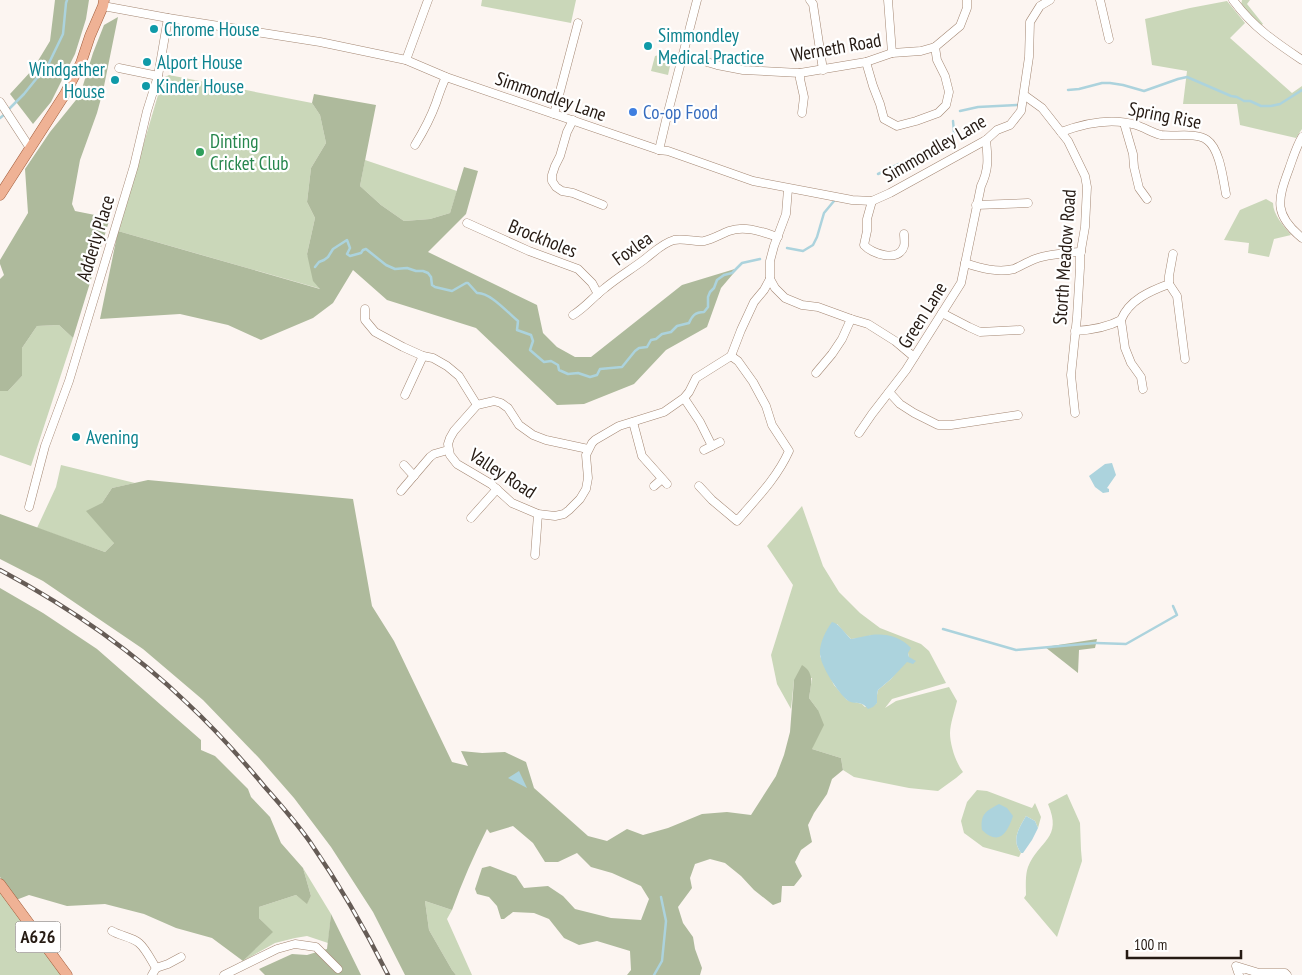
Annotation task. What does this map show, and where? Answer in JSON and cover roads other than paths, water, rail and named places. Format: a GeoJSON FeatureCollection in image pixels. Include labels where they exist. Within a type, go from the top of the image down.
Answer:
{"type":"FeatureCollection","features":[{"type":"Feature","properties":{"kind":"main road"},"geometry":{"type":"LineString","coordinates":[[0,195],[65,94],[81,63],[104,3]]}},
{"type":"Feature","properties":{"kind":"main road","name":"A626"},"geometry":{"type":"LineString","coordinates":[[0,884],[68,975]]}},
{"type":"Feature","properties":{"kind":"street"},"geometry":{"type":"LineString","coordinates":[[406,60],[428,0]]}},
{"type":"Feature","properties":{"kind":"street"},"geometry":{"type":"LineString","coordinates":[[659,150],[697,0]]}},
{"type":"Feature","properties":{"kind":"street"},"geometry":{"type":"LineString","coordinates":[[810,0],[813,4],[823,70]]}},
{"type":"Feature","properties":{"kind":"street"},"geometry":{"type":"LineString","coordinates":[[888,0],[892,53]]}},
{"type":"Feature","properties":{"kind":"street","name":"Werneth Road"},"geometry":{"type":"LineString","coordinates":[[683,55],[743,70],[800,73],[866,62],[892,53],[921,51],[935,47],[960,26],[967,8],[967,0]]}},
{"type":"Feature","properties":{"kind":"street","name":"Simmondley Lane"},"geometry":{"type":"LineString","coordinates":[[104,3],[168,18],[320,42],[406,60],[446,77],[753,181],[852,200],[872,201],[986,140],[997,130],[1010,125],[1021,111],[1029,57],[1030,22],[1040,6],[1050,0]]}},
{"type":"Feature","properties":{"kind":"street"},"geometry":{"type":"LineString","coordinates":[[1100,0],[1109,38]]}},
{"type":"Feature","properties":{"kind":"street"},"geometry":{"type":"LineString","coordinates":[[1233,0],[1242,12],[1270,39],[1302,60]]}},
{"type":"Feature","properties":{"kind":"street","name":"Adderly Place"},"geometry":{"type":"LineString","coordinates":[[29,507],[40,465],[69,381],[134,166],[147,111],[158,76],[168,18]]}},
{"type":"Feature","properties":{"kind":"street"},"geometry":{"type":"LineString","coordinates":[[554,114],[578,23]]}},
{"type":"Feature","properties":{"kind":"street"},"geometry":{"type":"LineString","coordinates":[[866,62],[884,119],[897,126],[938,113],[946,105],[949,92],[945,76],[937,60],[935,47]]}},
{"type":"Feature","properties":{"kind":"street"},"geometry":{"type":"LineString","coordinates":[[119,68],[158,76]]}},
{"type":"Feature","properties":{"kind":"street"},"geometry":{"type":"LineString","coordinates":[[800,73],[804,97],[802,113]]}},
{"type":"Feature","properties":{"kind":"street"},"geometry":{"type":"LineString","coordinates":[[415,145],[436,104],[446,77]]}},
{"type":"Feature","properties":{"kind":"street","name":"Storth Meadow Road"},"geometry":{"type":"LineString","coordinates":[[1024,95],[1042,108],[1061,132],[1074,152],[1085,176],[1087,187],[1071,375],[1075,413]]}},
{"type":"Feature","properties":{"kind":"street"},"geometry":{"type":"LineString","coordinates":[[0,102],[30,148]]}},
{"type":"Feature","properties":{"kind":"street"},"geometry":{"type":"LineString","coordinates":[[573,120],[552,174],[552,182],[556,188],[562,191],[603,205]]}},
{"type":"Feature","properties":{"kind":"street","name":"Spring Rise"},"geometry":{"type":"LineString","coordinates":[[1061,132],[1098,121],[1135,125],[1162,135],[1193,136],[1207,139],[1217,156],[1226,194]]}},
{"type":"Feature","properties":{"kind":"street"},"geometry":{"type":"LineString","coordinates":[[1124,123],[1133,154],[1139,188],[1147,199]]}},
{"type":"Feature","properties":{"kind":"street"},"geometry":{"type":"LineString","coordinates":[[1302,136],[1294,153],[1279,201],[1281,212],[1286,222],[1302,238]]}},
{"type":"Feature","properties":{"kind":"street","name":"Green Lane"},"geometry":{"type":"LineString","coordinates":[[859,433],[906,370],[961,283],[976,205],[987,173],[988,156],[986,140]]}},
{"type":"Feature","properties":{"kind":"street"},"geometry":{"type":"LineString","coordinates":[[365,309],[365,320],[375,332],[447,366],[459,376],[477,405],[494,401],[501,403],[508,408],[519,425],[534,436],[588,449],[595,440],[618,426],[664,412],[684,398],[696,378],[731,356],[754,302],[770,279],[770,261],[786,214],[788,188]]}},
{"type":"Feature","properties":{"kind":"street"},"geometry":{"type":"LineString","coordinates":[[864,245],[867,219],[872,201]]}},
{"type":"Feature","properties":{"kind":"street"},"geometry":{"type":"LineString","coordinates":[[976,205],[1028,202]]}},
{"type":"Feature","properties":{"kind":"street","name":"Brockholes"},"geometry":{"type":"LineString","coordinates":[[467,224],[529,251],[578,269],[592,283],[598,294]]}},
{"type":"Feature","properties":{"kind":"street","name":"Foxlea"},"geometry":{"type":"LineString","coordinates":[[573,315],[584,308],[614,281],[662,246],[672,241],[681,239],[704,240],[730,230],[748,229],[778,237]]}},
{"type":"Feature","properties":{"kind":"street"},"geometry":{"type":"LineString","coordinates":[[854,245],[864,245],[888,256],[895,255],[904,246],[904,234]]}},
{"type":"Feature","properties":{"kind":"street"},"geometry":{"type":"LineString","coordinates":[[964,263],[978,268],[998,271],[1013,269],[1034,259],[1063,253],[1080,252]]}},
{"type":"Feature","properties":{"kind":"street"},"geometry":{"type":"LineString","coordinates":[[1173,254],[1169,284],[1177,296],[1185,359]]}},
{"type":"Feature","properties":{"kind":"street"},"geometry":{"type":"LineString","coordinates":[[770,279],[784,298],[868,324],[895,341],[914,357]]}},
{"type":"Feature","properties":{"kind":"street"},"geometry":{"type":"LineString","coordinates":[[1143,389],[1141,377],[1131,362],[1125,348],[1120,320],[1124,311],[1149,291],[1169,284]]}},
{"type":"Feature","properties":{"kind":"street"},"geometry":{"type":"LineString","coordinates":[[942,313],[980,332],[1020,330]]}},
{"type":"Feature","properties":{"kind":"street"},"geometry":{"type":"LineString","coordinates":[[816,373],[842,339],[851,320]]}},
{"type":"Feature","properties":{"kind":"street"},"geometry":{"type":"LineString","coordinates":[[1075,332],[1110,326],[1120,320]]}},
{"type":"Feature","properties":{"kind":"street"},"geometry":{"type":"LineString","coordinates":[[405,396],[423,356]]}},
{"type":"Feature","properties":{"kind":"street"},"geometry":{"type":"LineString","coordinates":[[699,486],[737,522],[773,480],[789,451],[772,425],[766,406],[753,382],[738,361],[731,356]]}},
{"type":"Feature","properties":{"kind":"street"},"geometry":{"type":"LineString","coordinates":[[889,392],[900,404],[938,425],[951,425],[1018,415]]}},
{"type":"Feature","properties":{"kind":"street"},"geometry":{"type":"LineString","coordinates":[[684,398],[700,422],[712,446]]}},
{"type":"Feature","properties":{"kind":"street","name":"Valley Road"},"geometry":{"type":"LineString","coordinates":[[477,405],[450,438],[448,450],[450,454],[457,464],[479,476],[512,503],[538,514],[555,516],[564,514],[580,499],[586,489],[588,478],[586,455],[588,449]]}},
{"type":"Feature","properties":{"kind":"street"},"geometry":{"type":"LineString","coordinates":[[633,422],[642,456],[665,482],[654,486]]}},
{"type":"Feature","properties":{"kind":"street"},"geometry":{"type":"LineString","coordinates":[[704,450],[720,442]]}},
{"type":"Feature","properties":{"kind":"street"},"geometry":{"type":"LineString","coordinates":[[401,491],[430,457],[448,450]]}},
{"type":"Feature","properties":{"kind":"street"},"geometry":{"type":"LineString","coordinates":[[404,465],[414,476]]}},
{"type":"Feature","properties":{"kind":"street"},"geometry":{"type":"LineString","coordinates":[[471,518],[497,489]]}},
{"type":"Feature","properties":{"kind":"street"},"geometry":{"type":"LineString","coordinates":[[535,555],[538,514]]}},
{"type":"Feature","properties":{"kind":"street"},"geometry":{"type":"LineString","coordinates":[[112,931],[140,944],[154,971],[181,957]]}},
{"type":"Feature","properties":{"kind":"street"},"geometry":{"type":"LineString","coordinates":[[224,975],[277,949],[296,944],[316,947],[338,969]]}},
{"type":"Feature","properties":{"kind":"street"},"geometry":{"type":"LineString","coordinates":[[1239,975],[1236,966],[1259,973],[1285,973],[1287,975]]}},
{"type":"Feature","properties":{"kind":"water"},"geometry":{"type":"Polygon","coordinates":[[[1112,463],[1116,475],[1107,488],[1109,492],[1103,493],[1095,487],[1089,476],[1105,464],[1112,463]]]}},
{"type":"Feature","properties":{"kind":"water"},"geometry":{"type":"Polygon","coordinates":[[[832,622],[840,627],[851,639],[871,635],[888,635],[903,641],[911,648],[908,653],[909,657],[916,661],[913,664],[907,662],[878,690],[877,703],[873,707],[868,709],[863,704],[847,700],[823,666],[820,654],[821,646],[825,633],[832,622]]]}},
{"type":"Feature","properties":{"kind":"water"},"geometry":{"type":"Polygon","coordinates":[[[519,771],[527,788],[508,778],[519,771]]]}},
{"type":"Feature","properties":{"kind":"water"},"geometry":{"type":"Polygon","coordinates":[[[999,804],[1007,808],[1013,816],[1005,833],[1002,836],[993,837],[982,830],[982,820],[987,811],[999,804]]]}},
{"type":"Feature","properties":{"kind":"water"},"geometry":{"type":"Polygon","coordinates":[[[1026,816],[1035,821],[1038,828],[1032,840],[1023,853],[1021,853],[1016,839],[1026,816]]]}},
{"type":"Feature","properties":{"kind":"waterway"},"geometry":{"type":"LineString","coordinates":[[8,110],[24,94],[49,63],[63,34],[67,0]]}},
{"type":"Feature","properties":{"kind":"waterway"},"geometry":{"type":"LineString","coordinates":[[1068,90],[1110,83],[1144,91],[1187,77],[1231,96],[1261,106],[1280,104],[1302,90]]}},
{"type":"Feature","properties":{"kind":"waterway"},"geometry":{"type":"LineString","coordinates":[[960,111],[978,107],[1017,105]]}},
{"type":"Feature","properties":{"kind":"waterway"},"geometry":{"type":"LineString","coordinates":[[0,118],[5,114]]}},
{"type":"Feature","properties":{"kind":"waterway"},"geometry":{"type":"LineString","coordinates":[[878,174],[899,164],[927,156],[950,142],[954,132],[953,121]]}},
{"type":"Feature","properties":{"kind":"waterway"},"geometry":{"type":"LineString","coordinates":[[787,248],[803,251],[813,245],[824,213],[834,201]]}},
{"type":"Feature","properties":{"kind":"waterway"},"geometry":{"type":"LineString","coordinates":[[315,267],[319,262],[328,257],[333,249],[347,240],[350,248],[347,254],[350,256],[361,253],[366,249],[386,265],[395,269],[407,268],[428,273],[431,277],[432,285],[435,287],[452,291],[468,283],[477,293],[493,299],[518,321],[517,330],[531,335],[533,341],[530,350],[544,362],[551,361],[558,365],[559,370],[568,374],[578,373],[590,377],[597,375],[600,369],[622,367],[635,351],[639,348],[647,347],[651,340],[671,332],[677,326],[689,323],[694,315],[704,312],[708,307],[708,297],[717,280],[724,275],[732,273],[742,263],[760,259]]}},
{"type":"Feature","properties":{"kind":"waterway"},"geometry":{"type":"LineString","coordinates":[[1096,643],[1126,644],[1177,615],[1173,606]]}},
{"type":"Feature","properties":{"kind":"waterway"},"geometry":{"type":"LineString","coordinates":[[943,629],[1016,650],[1095,643]]}},
{"type":"Feature","properties":{"kind":"waterway"},"geometry":{"type":"LineString","coordinates":[[654,975],[662,961],[666,921],[661,897]]}},
{"type":"Feature","properties":{"kind":"railway"},"geometry":{"type":"LineString","coordinates":[[0,570],[74,614],[121,647],[166,684],[217,733],[282,806],[310,842],[351,907],[388,975]]}},
{"type":"Feature","properties":{"kind":"place","name":"Chrome House"},"geometry":{"type":"Point","coordinates":[154,29]}},
{"type":"Feature","properties":{"kind":"place","name":"Simmondley Medical Practice"},"geometry":{"type":"Point","coordinates":[648,46]}},
{"type":"Feature","properties":{"kind":"place","name":"Alport House"},"geometry":{"type":"Point","coordinates":[147,62]}},
{"type":"Feature","properties":{"kind":"place","name":"Windgather House"},"geometry":{"type":"Point","coordinates":[115,80]}},
{"type":"Feature","properties":{"kind":"place","name":"Kinder House"},"geometry":{"type":"Point","coordinates":[146,86]}},
{"type":"Feature","properties":{"kind":"place","name":"Co-op Food"},"geometry":{"type":"Point","coordinates":[633,112]}},
{"type":"Feature","properties":{"kind":"place","name":"Dinting Cricket Club"},"geometry":{"type":"Point","coordinates":[200,152]}},
{"type":"Feature","properties":{"kind":"place","name":"Avening"},"geometry":{"type":"Point","coordinates":[76,437]}}]}
